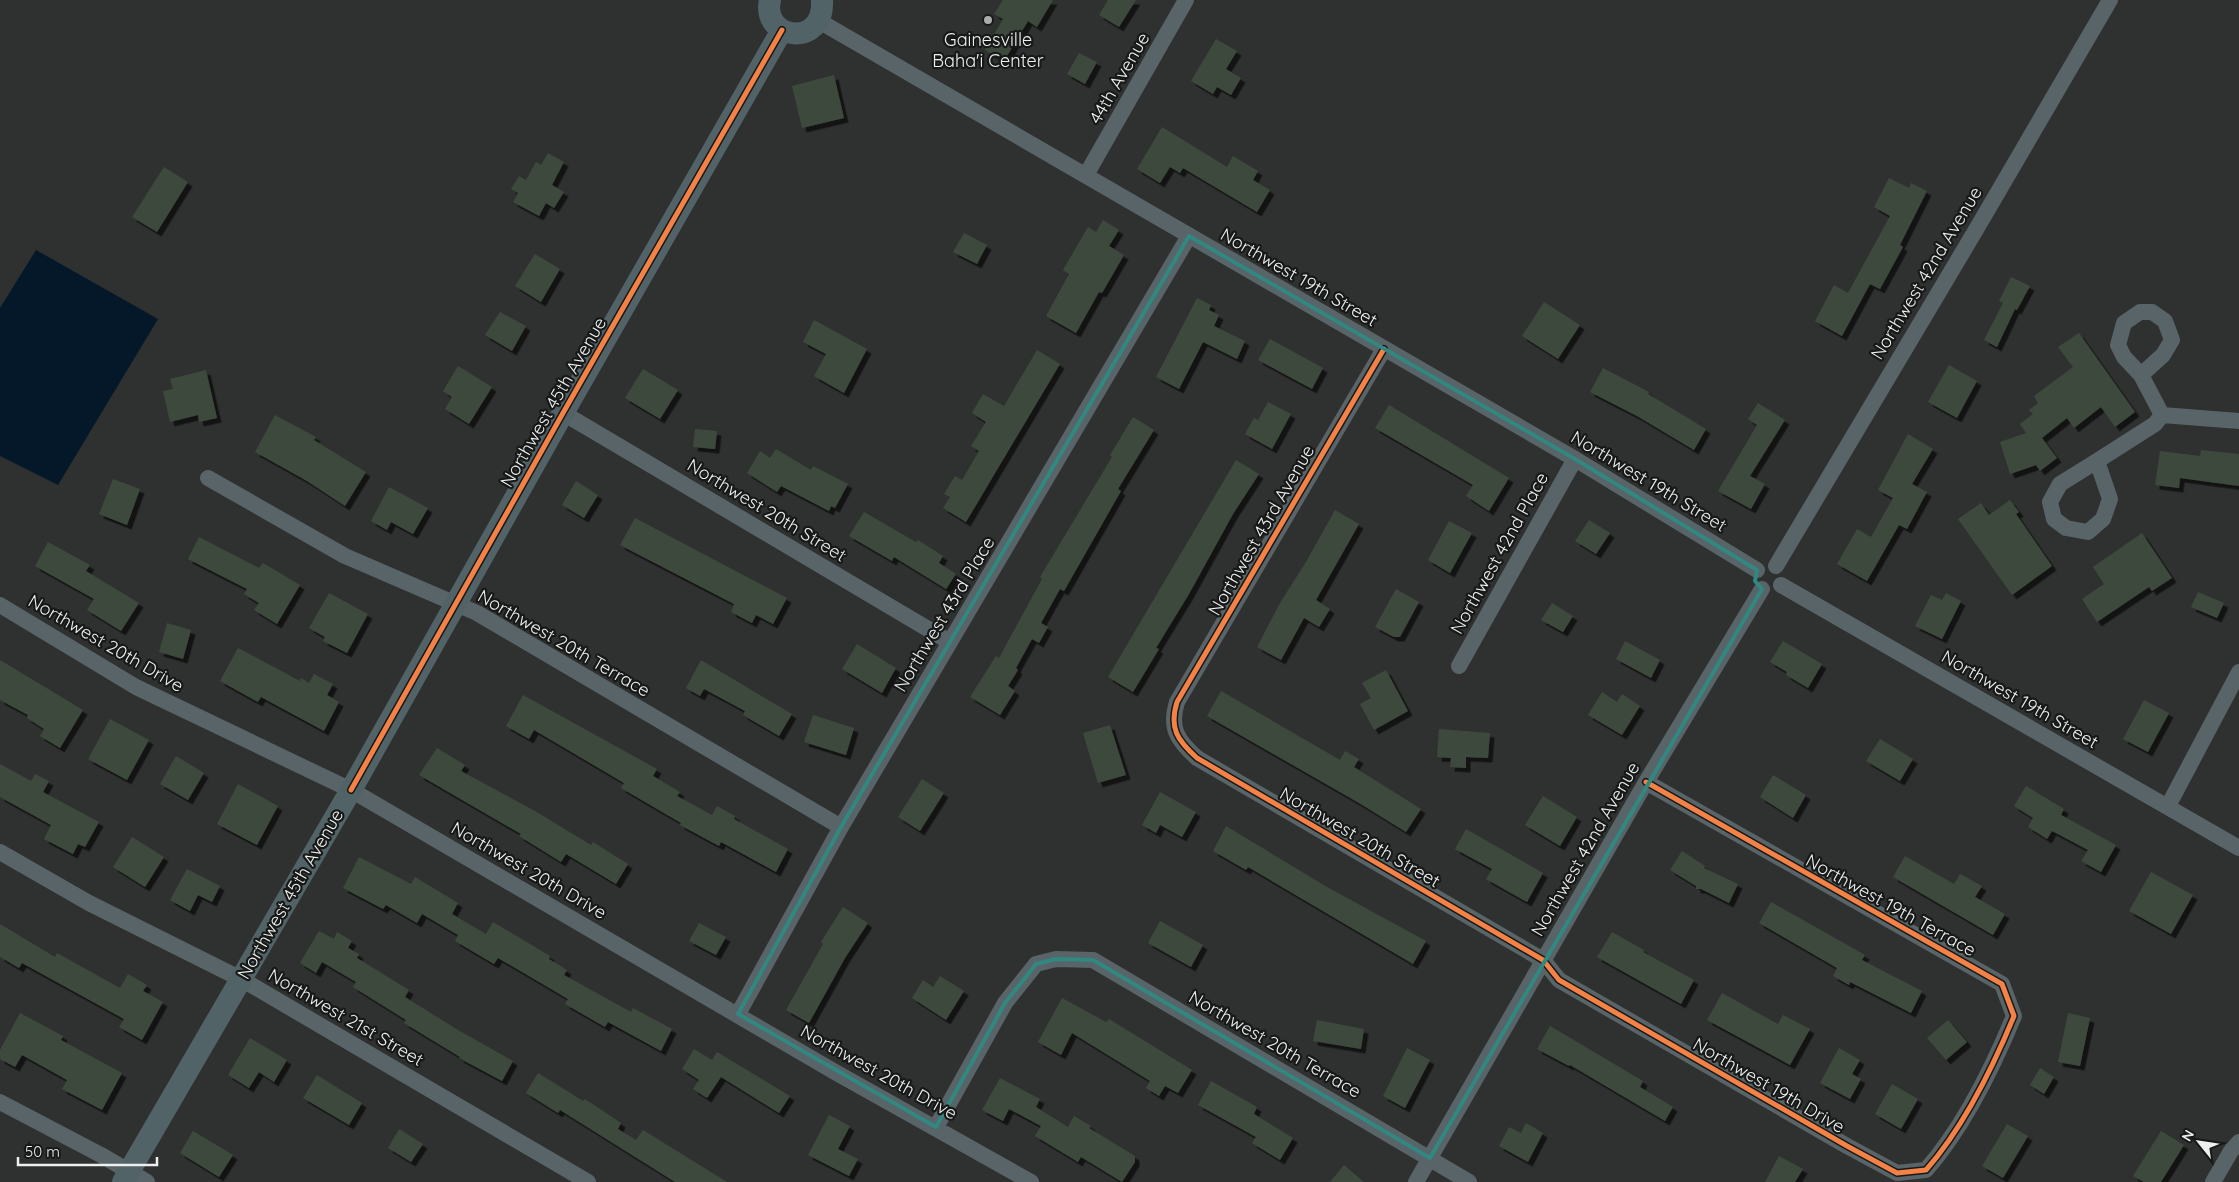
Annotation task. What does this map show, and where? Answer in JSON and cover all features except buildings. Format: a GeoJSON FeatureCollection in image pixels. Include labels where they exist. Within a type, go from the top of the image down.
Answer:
{"type":"FeatureCollection","features":[{"type":"Feature","properties":{"kind":"street"},"geometry":{"type":"LineString","coordinates":[[770,0],[770,14],[774,23],[782,30],[792,34],[812,29],[821,10]]}},
{"type":"Feature","properties":{"kind":"street","name":"44th Avenue"},"geometry":{"type":"LineString","coordinates":[[1086,176],[1186,0]]}},
{"type":"Feature","properties":{"kind":"street","name":"Northwest 42nd Avenue"},"geometry":{"type":"LineString","coordinates":[[1776,566],[2110,0]]}},
{"type":"Feature","properties":{"kind":"street","name":"Northwest 19th Street"},"geometry":{"type":"LineString","coordinates":[[821,10],[1086,176],[1575,459],[1757,570]]}},
{"type":"Feature","properties":{"kind":"street","name":"Northwest 45th Avenue"},"geometry":{"type":"LineString","coordinates":[[133,1178],[241,978],[351,790],[563,413],[782,30]]}},
{"type":"Feature","properties":{"kind":"street","name":"Northwest 43rd Place"},"geometry":{"type":"LineString","coordinates":[[738,1014],[842,827],[1189,236]]}},
{"type":"Feature","properties":{"kind":"street","name":"Northwest 43rd Avenue"},"geometry":{"type":"LineString","coordinates":[[1174,728],[1174,714],[1177,702],[1384,349]]}},
{"type":"Feature","properties":{"kind":"street"},"geometry":{"type":"LineString","coordinates":[[2140,375],[2162,415]]}},
{"type":"Feature","properties":{"kind":"street","name":"Northwest 20th Street"},"geometry":{"type":"LineString","coordinates":[[563,413],[950,642]]}},
{"type":"Feature","properties":{"kind":"street"},"geometry":{"type":"LineString","coordinates":[[2162,415],[2239,421]]}},
{"type":"Feature","properties":{"kind":"street"},"geometry":{"type":"LineString","coordinates":[[2097,461],[2155,424],[2162,415]]}},
{"type":"Feature","properties":{"kind":"street","name":"Northwest 42nd Place"},"geometry":{"type":"LineString","coordinates":[[1459,666],[1575,459]]}},
{"type":"Feature","properties":{"kind":"street","name":"Northwest 20th Terrace"},"geometry":{"type":"LineString","coordinates":[[208,478],[345,556],[478,613],[842,827]]}},
{"type":"Feature","properties":{"kind":"street"},"geometry":{"type":"LineString","coordinates":[[1765,564],[1776,566],[1782,574],[1781,584],[1772,591],[1762,589],[1755,581],[1757,570],[1765,564]]}},
{"type":"Feature","properties":{"kind":"street","name":"Northwest 19th Street"},"geometry":{"type":"LineString","coordinates":[[1781,584],[2239,848]]}},
{"type":"Feature","properties":{"kind":"street","name":"Northwest 42nd Avenue"},"geometry":{"type":"LineString","coordinates":[[1416,1182],[1646,782],[1762,589]]}},
{"type":"Feature","properties":{"kind":"street","name":"Northwest 20th Drive"},"geometry":{"type":"LineString","coordinates":[[0,606],[136,687],[351,790],[835,1072],[1031,1182]]}},
{"type":"Feature","properties":{"kind":"street"},"geometry":{"type":"LineString","coordinates":[[2168,806],[2239,672]]}},
{"type":"Feature","properties":{"kind":"street","name":"Northwest 20th Street"},"geometry":{"type":"LineString","coordinates":[[1174,728],[1182,745],[1196,758],[1543,960]]}},
{"type":"Feature","properties":{"kind":"street","name":"Northwest 19th Terrace"},"geometry":{"type":"LineString","coordinates":[[1646,782],[2002,984],[2014,1016],[2000,1050],[1968,1108]]}},
{"type":"Feature","properties":{"kind":"street","name":"Northwest 21st Street"},"geometry":{"type":"LineString","coordinates":[[0,852],[89,903],[241,978],[588,1182]]}},
{"type":"Feature","properties":{"kind":"street","name":"Northwest 20th Terrace"},"geometry":{"type":"LineString","coordinates":[[936,1127],[1006,1003],[1036,964],[1056,959],[1093,960],[1469,1182]]}},
{"type":"Feature","properties":{"kind":"street","name":"Northwest 19th Drive"},"geometry":{"type":"LineString","coordinates":[[1543,960],[1559,980],[1897,1173],[1926,1170],[1943,1151],[1968,1108]]}},
{"type":"Feature","properties":{"kind":"street"},"geometry":{"type":"LineString","coordinates":[[0,1102],[133,1178]]}},
{"type":"Feature","properties":{"kind":"street"},"geometry":{"type":"LineString","coordinates":[[2213,1182],[2231,1151],[2239,1142]]}},
{"type":"Feature","properties":{"kind":"highlighted area"},"geometry":{"type":"Polygon","coordinates":[[[1189,236],[1575,459],[1757,570],[1755,581],[1762,589],[1430,1158],[1093,960],[1056,959],[1036,964],[1005,1003],[936,1127],[738,1014],[841,827],[1189,236]]]}},
{"type":"Feature","properties":{"kind":"water"},"geometry":{"type":"Polygon","coordinates":[[[36,250],[158,319],[58,485],[0,456],[0,308],[36,250]]]}},
{"type":"Feature","properties":{"kind":"cycle path"},"geometry":{"type":"LineString","coordinates":[[351,790],[563,413],[782,30]]}},
{"type":"Feature","properties":{"kind":"cycle path"},"geometry":{"type":"LineString","coordinates":[[1384,349],[1177,702],[1174,719],[1176,733],[1184,745],[1197,758],[1543,960],[1559,980],[1897,1173],[1926,1170],[1952,1136],[1976,1097],[2014,1016],[2002,984],[1646,782]]}},
{"type":"Feature","properties":{"kind":"place","name":"Gainesville Baha'i Center"},"geometry":{"type":"Point","coordinates":[988,20]}}]}
